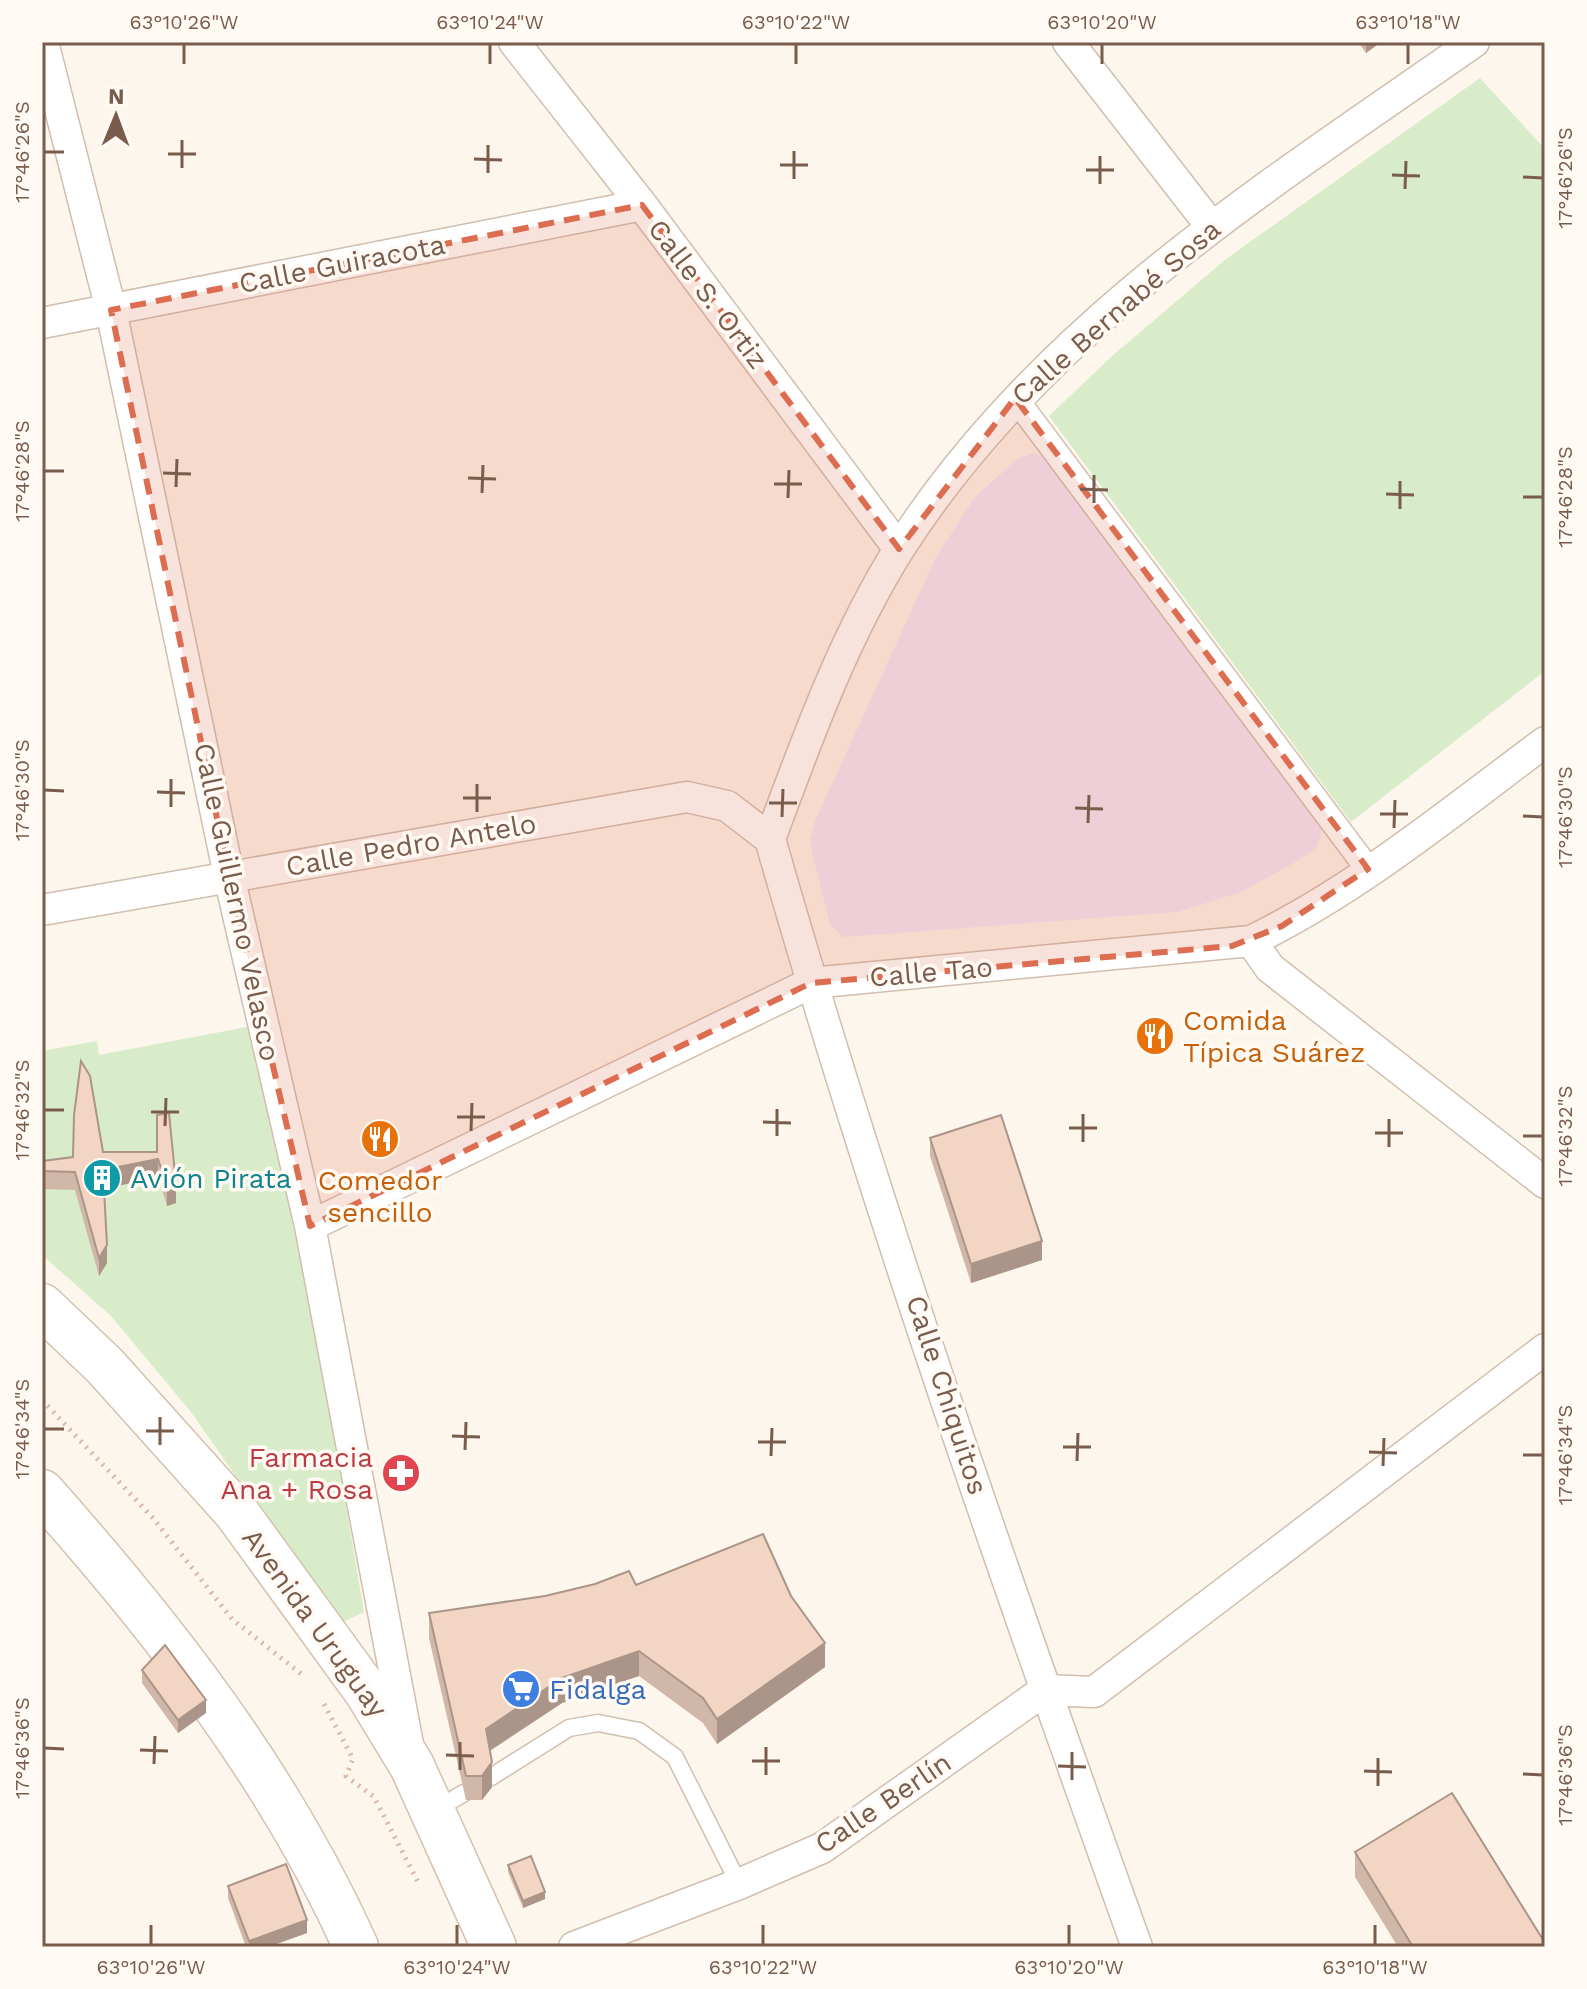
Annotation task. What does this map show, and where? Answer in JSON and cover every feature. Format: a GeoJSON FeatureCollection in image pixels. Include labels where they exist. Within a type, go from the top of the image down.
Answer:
{"type":"FeatureCollection","features":[{"type":"Feature","properties":{"kind":"main road","name":"Avenida Uruguay"},"geometry":{"type":"LineString","coordinates":[[42,1306],[105,1366],[236,1512],[375,1704],[412,1766],[449,1802],[494,1947]]}},
{"type":"Feature","properties":{"kind":"main road"},"geometry":{"type":"LineString","coordinates":[[42,1492],[122,1582],[234,1731],[296,1829],[356,1947]]}},
{"type":"Feature","properties":{"kind":"street","name":"Calle Guillermo Velasco"},"geometry":{"type":"LineString","coordinates":[[43,42],[111,310],[229,876],[310,1226],[412,1766]]}},
{"type":"Feature","properties":{"kind":"street","name":"Calle S. Ortiz"},"geometry":{"type":"LineString","coordinates":[[514,42],[642,205],[899,549]]}},
{"type":"Feature","properties":{"kind":"street"},"geometry":{"type":"LineString","coordinates":[[1068,42],[1211,226]]}},
{"type":"Feature","properties":{"kind":"street","name":"Calle Bernabé Sosa"},"geometry":{"type":"LineString","coordinates":[[770,839],[814,720],[899,549],[943,487],[1015,398],[1093,325],[1211,226],[1474,42]]}},
{"type":"Feature","properties":{"kind":"street","name":"Calle Guiracota"},"geometry":{"type":"LineString","coordinates":[[42,323],[642,205]]}},
{"type":"Feature","properties":{"kind":"street"},"geometry":{"type":"LineString","coordinates":[[1015,398],[1368,869]]}},
{"type":"Feature","properties":{"kind":"street","name":"Calle Tao"},"geometry":{"type":"LineString","coordinates":[[310,1226],[811,983],[1251,941],[1282,926],[1368,869],[1545,742]]}},
{"type":"Feature","properties":{"kind":"street","name":"Calle Pedro Antelo"},"geometry":{"type":"LineString","coordinates":[[42,910],[687,797],[727,806],[770,839]]}},
{"type":"Feature","properties":{"kind":"street","name":"Calle Chiquitos"},"geometry":{"type":"LineString","coordinates":[[770,839],[811,983],[1045,1690],[1137,1947]]}},
{"type":"Feature","properties":{"kind":"street"},"geometry":{"type":"LineString","coordinates":[[1251,941],[1270,968],[1545,1183]]}},
{"type":"Feature","properties":{"kind":"street"},"geometry":{"type":"LineString","coordinates":[[1064,1742],[1073,1713],[1094,1692],[1545,1349]]}},
{"type":"Feature","properties":{"kind":"street"},"geometry":{"type":"LineString","coordinates":[[1045,1690],[1094,1692]]}},
{"type":"Feature","properties":{"kind":"street","name":"Calle Berlín"},"geometry":{"type":"LineString","coordinates":[[574,1947],[739,1884],[822,1848],[1045,1690]]}},
{"type":"Feature","properties":{"kind":"lane"},"geometry":{"type":"LineString","coordinates":[[491,1777],[569,1728],[598,1723],[639,1731],[675,1757],[739,1884]]}},
{"type":"Feature","properties":{"kind":"path"},"geometry":{"type":"LineString","coordinates":[[42,1400],[153,1518],[232,1619],[313,1684]]}},
{"type":"Feature","properties":{"kind":"path"},"geometry":{"type":"LineString","coordinates":[[320,1696],[353,1759],[346,1776],[374,1797],[421,1889]]}},
{"type":"Feature","properties":{"kind":"highlighted area"},"geometry":{"type":"Polygon","coordinates":[[[642,205],[899,549],[1015,398],[1368,869],[1282,926],[1232,946],[811,983],[310,1226],[229,876],[111,310],[642,205]]]}},
{"type":"Feature","properties":{"kind":"shaded area"},"geometry":{"type":"Polygon","coordinates":[[[1033,453],[1047,458],[1321,824],[1316,848],[1241,892],[1178,912],[843,937],[830,924],[813,857],[810,839],[816,819],[936,557],[975,497],[1016,460],[1033,453]]]}},
{"type":"Feature","properties":{"kind":"green space"},"geometry":{"type":"Polygon","coordinates":[[[1480,78],[1545,149],[1545,671],[1351,822],[1049,416],[1111,357],[1226,259],[1480,78]]]}},
{"type":"Feature","properties":{"kind":"green space"},"geometry":{"type":"Polygon","coordinates":[[[252,1026],[314,1317],[364,1612],[339,1624],[191,1412],[111,1316],[42,1255],[42,1051],[97,1041],[99,1055],[252,1026]]]}},
{"type":"Feature","properties":{"kind":"building","name":"Avión Pirata"},"geometry":{"type":"Polygon","coordinates":[[[81,1061],[90,1076],[103,1152],[157,1152],[157,1115],[169,1113],[176,1184],[167,1187],[158,1159],[103,1170],[107,1245],[99,1258],[75,1172],[42,1171],[43,1161],[73,1157],[74,1115],[81,1061]]]}},
{"type":"Feature","properties":{"kind":"building"},"geometry":{"type":"Polygon","coordinates":[[[1001,1115],[1042,1241],[971,1264],[930,1138],[1001,1115]]]}},
{"type":"Feature","properties":{"kind":"building","name":"Fidalga"},"geometry":{"type":"Polygon","coordinates":[[[763,1534],[791,1596],[825,1643],[717,1719],[703,1698],[639,1651],[562,1678],[486,1729],[492,1762],[482,1776],[466,1776],[429,1613],[545,1596],[595,1584],[629,1571],[636,1585],[763,1534]]]}},
{"type":"Feature","properties":{"kind":"building"},"geometry":{"type":"Polygon","coordinates":[[[165,1645],[206,1700],[178,1720],[142,1670],[165,1645]]]}},
{"type":"Feature","properties":{"kind":"building"},"geometry":{"type":"Polygon","coordinates":[[[1452,1793],[1545,1947],[1413,1947],[1355,1852],[1452,1793]]]}},
{"type":"Feature","properties":{"kind":"building"},"geometry":{"type":"Polygon","coordinates":[[[531,1856],[545,1892],[523,1901],[508,1865],[531,1856]]]}},
{"type":"Feature","properties":{"kind":"building"},"geometry":{"type":"Polygon","coordinates":[[[286,1864],[307,1920],[249,1941],[228,1886],[286,1864]]]}},
{"type":"Feature","properties":{"kind":"place","name":"Comida Típica Suárez"},"geometry":{"type":"Point","coordinates":[1155,1036]}},
{"type":"Feature","properties":{"kind":"place","name":"Comedor sencillo"},"geometry":{"type":"Point","coordinates":[380,1139]}},
{"type":"Feature","properties":{"kind":"place","name":"Avión Pirata"},"geometry":{"type":"Point","coordinates":[102,1178]}},
{"type":"Feature","properties":{"kind":"place","name":"Farmacia Ana + Rosa"},"geometry":{"type":"Point","coordinates":[401,1473]}},
{"type":"Feature","properties":{"kind":"place","name":"Fidalga"},"geometry":{"type":"Point","coordinates":[521,1689]}}]}
